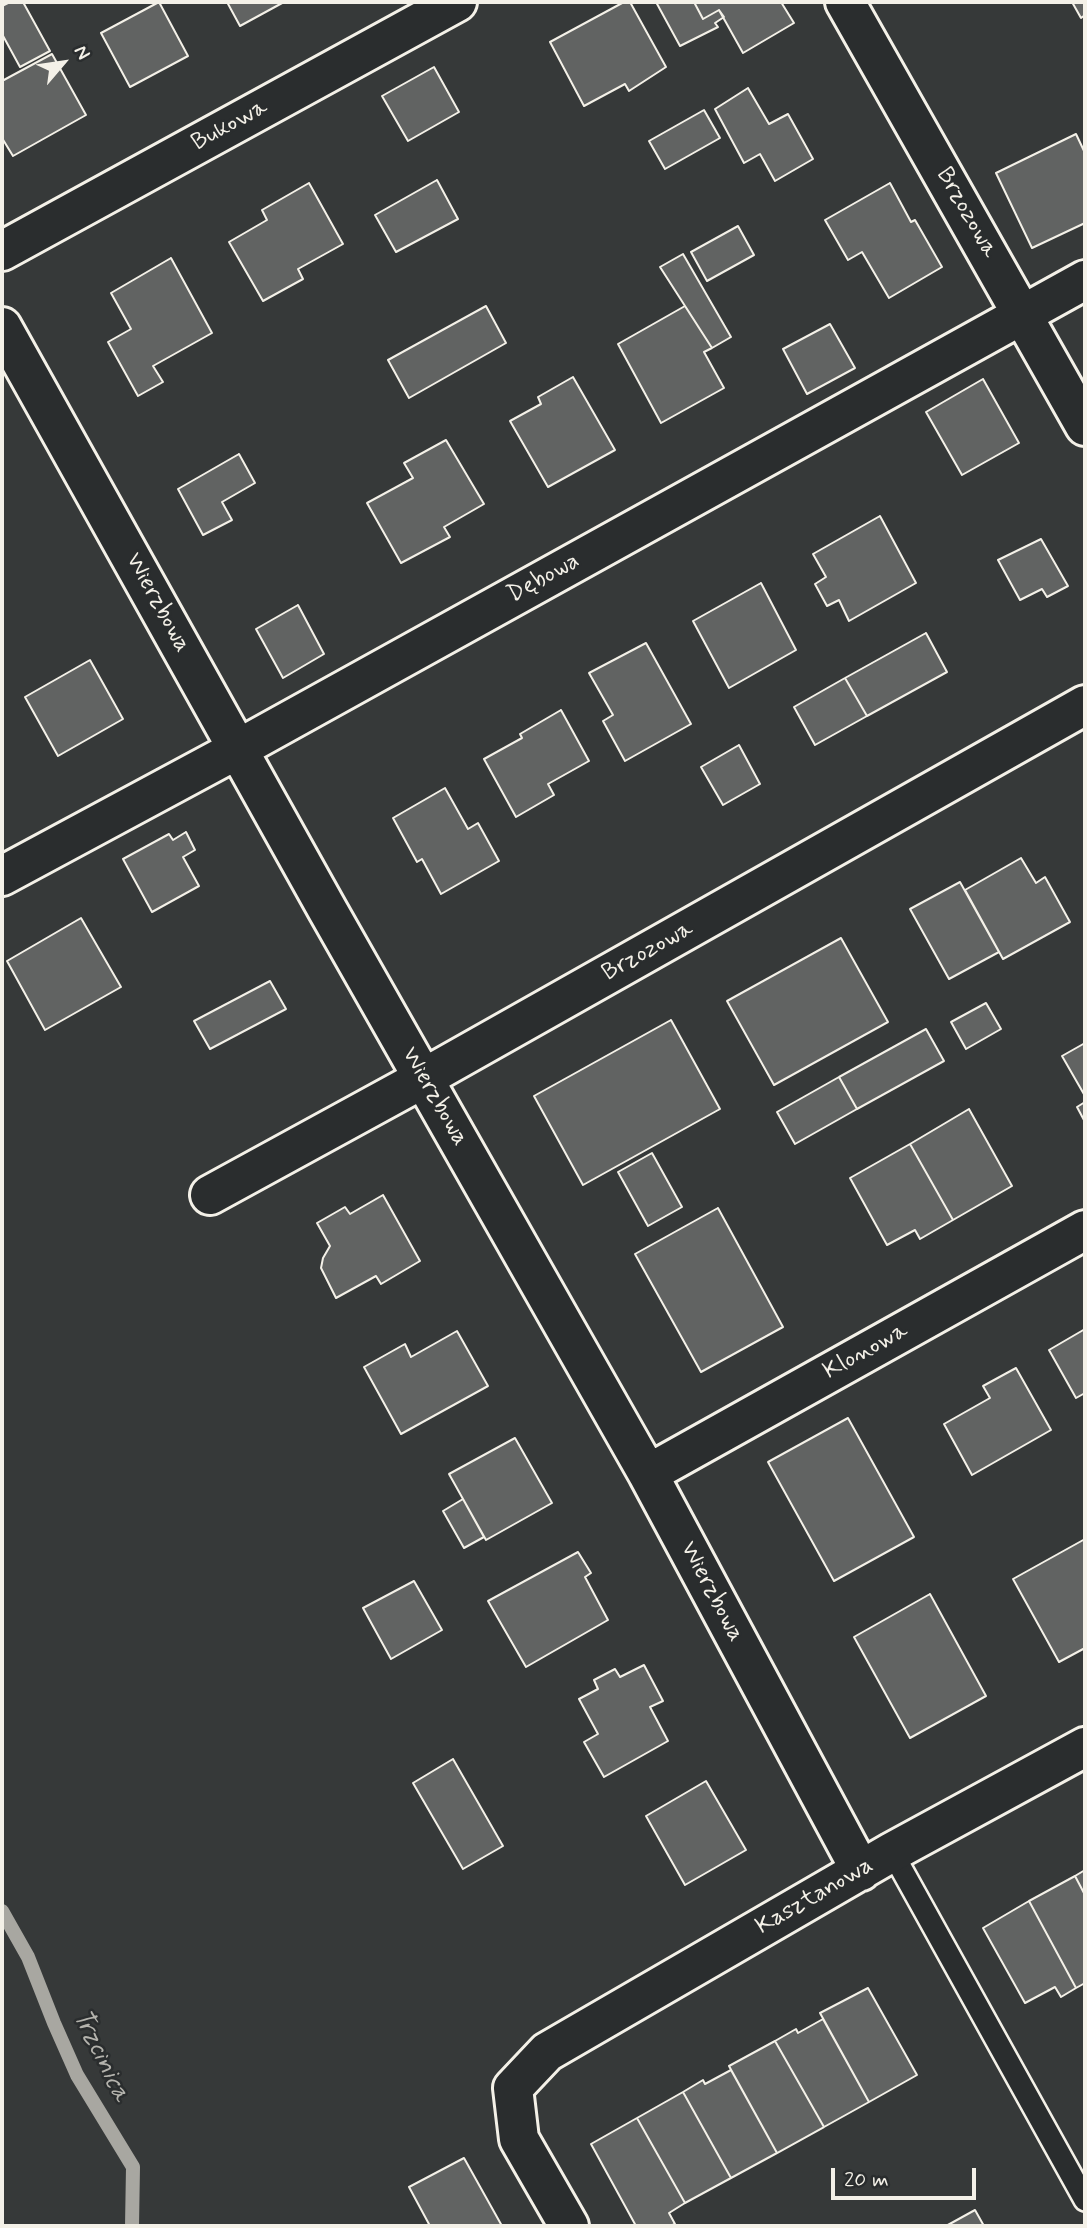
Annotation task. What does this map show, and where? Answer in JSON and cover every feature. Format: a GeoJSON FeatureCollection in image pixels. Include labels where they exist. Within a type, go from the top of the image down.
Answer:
{"type":"FeatureCollection","features":[{"type":"Feature","properties":{"kind":"street","name":"Bukowa"},"geometry":{"type":"LineString","coordinates":[[2,251],[457,2]]}},
{"type":"Feature","properties":{"kind":"street","name":"Brzozowa"},"geometry":{"type":"LineString","coordinates":[[845,2],[1085,426]]}},
{"type":"Feature","properties":{"kind":"street","name":"Dębowa"},"geometry":{"type":"LineString","coordinates":[[2,876],[238,749],[1085,280]]}},
{"type":"Feature","properties":{"kind":"street","name":"Wierzbowa"},"geometry":{"type":"LineString","coordinates":[[2,327],[648,1474],[876,1862]]}},
{"type":"Feature","properties":{"kind":"street","name":"Brzozowa"},"geometry":{"type":"LineString","coordinates":[[210,1195],[424,1078],[1085,705]]}},
{"type":"Feature","properties":{"kind":"street","name":"Klonowa"},"geometry":{"type":"LineString","coordinates":[[648,1474],[1085,1230]]}},
{"type":"Feature","properties":{"kind":"street","name":"Kasztanowa"},"geometry":{"type":"LineString","coordinates":[[569,2226],[519,2139],[513,2088],[547,2052],[876,1862],[1085,1747]]}},
{"type":"Feature","properties":{"kind":"lane"},"geometry":{"type":"LineString","coordinates":[[876,1862],[1085,2200]]}},
{"type":"Feature","properties":{"kind":"building"},"geometry":{"type":"Polygon","coordinates":[[[10,2],[23,2],[50,51],[20,67],[2,34],[2,6],[10,2]]]}},
{"type":"Feature","properties":{"kind":"building"},"geometry":{"type":"Polygon","coordinates":[[[159,2],[188,56],[130,87],[101,33],[159,2]]]}},
{"type":"Feature","properties":{"kind":"building"},"geometry":{"type":"Polygon","coordinates":[[[227,2],[284,2],[240,26],[227,2]]]}},
{"type":"Feature","properties":{"kind":"building"},"geometry":{"type":"Polygon","coordinates":[[[624,2],[630,2],[666,67],[629,91],[625,84],[584,106],[550,42],[624,2]]]}},
{"type":"Feature","properties":{"kind":"building"},"geometry":{"type":"Polygon","coordinates":[[[656,2],[694,2],[703,19],[719,10],[724,17],[715,23],[718,27],[680,46],[656,2]]]}},
{"type":"Feature","properties":{"kind":"building"},"geometry":{"type":"Polygon","coordinates":[[[694,2],[781,2],[794,23],[743,53],[719,10],[703,19],[694,2]]]}},
{"type":"Feature","properties":{"kind":"building"},"geometry":{"type":"Polygon","coordinates":[[[1072,2],[1085,2],[1085,15],[1081,18],[1072,2]]]}},
{"type":"Feature","properties":{"kind":"building"},"geometry":{"type":"Polygon","coordinates":[[[52,54],[86,115],[13,156],[2,138],[2,81],[52,54]]]}},
{"type":"Feature","properties":{"kind":"building"},"geometry":{"type":"Polygon","coordinates":[[[434,67],[459,112],[408,141],[382,96],[434,67]]]}},
{"type":"Feature","properties":{"kind":"building"},"geometry":{"type":"Polygon","coordinates":[[[748,88],[769,124],[788,114],[813,159],[775,181],[760,154],[744,163],[715,109],[748,88]]]}},
{"type":"Feature","properties":{"kind":"building"},"geometry":{"type":"Polygon","coordinates":[[[704,110],[720,138],[665,169],[649,141],[704,110]]]}},
{"type":"Feature","properties":{"kind":"building"},"geometry":{"type":"Polygon","coordinates":[[[1076,134],[1085,153],[1085,223],[1032,248],[996,173],[1076,134]]]}},
{"type":"Feature","properties":{"kind":"building"},"geometry":{"type":"Polygon","coordinates":[[[437,180],[458,219],[396,252],[375,215],[437,180]]]}},
{"type":"Feature","properties":{"kind":"building"},"geometry":{"type":"Polygon","coordinates":[[[309,183],[343,244],[298,269],[303,279],[263,301],[229,242],[267,220],[262,210],[309,183]]]}},
{"type":"Feature","properties":{"kind":"building"},"geometry":{"type":"Polygon","coordinates":[[[890,183],[911,222],[915,220],[942,267],[889,298],[862,252],[848,260],[825,220],[890,183]]]}},
{"type":"Feature","properties":{"kind":"building"},"geometry":{"type":"Polygon","coordinates":[[[738,226],[754,255],[707,281],[691,252],[738,226]]]}},
{"type":"Feature","properties":{"kind":"building"},"geometry":{"type":"Polygon","coordinates":[[[683,254],[731,337],[712,348],[660,267],[683,254]]]}},
{"type":"Feature","properties":{"kind":"building"},"geometry":{"type":"Polygon","coordinates":[[[171,258],[212,333],[153,366],[163,382],[138,396],[108,342],[131,329],[111,293],[171,258]]]}},
{"type":"Feature","properties":{"kind":"building"},"geometry":{"type":"Polygon","coordinates":[[[486,306],[506,343],[409,398],[388,360],[486,306]]]}},
{"type":"Feature","properties":{"kind":"building"},"geometry":{"type":"Polygon","coordinates":[[[685,306],[712,348],[704,352],[724,388],[661,423],[618,344],[685,306]]]}},
{"type":"Feature","properties":{"kind":"building"},"geometry":{"type":"Polygon","coordinates":[[[830,324],[855,368],[807,394],[783,349],[830,324]]]}},
{"type":"Feature","properties":{"kind":"building"},"geometry":{"type":"Polygon","coordinates":[[[573,377],[615,450],[548,487],[510,421],[541,404],[538,397],[573,377]]]}},
{"type":"Feature","properties":{"kind":"building"},"geometry":{"type":"Polygon","coordinates":[[[983,379],[1019,443],[962,475],[926,412],[983,379]]]}},
{"type":"Feature","properties":{"kind":"building"},"geometry":{"type":"Polygon","coordinates":[[[446,440],[484,504],[444,527],[450,537],[401,563],[367,503],[413,478],[404,463],[446,440]]]}},
{"type":"Feature","properties":{"kind":"building"},"geometry":{"type":"Polygon","coordinates":[[[239,454],[255,483],[222,502],[232,520],[203,535],[178,489],[239,454]]]}},
{"type":"Feature","properties":{"kind":"building"},"geometry":{"type":"Polygon","coordinates":[[[880,516],[916,583],[849,621],[839,600],[827,606],[815,584],[826,577],[813,554],[880,516]]]}},
{"type":"Feature","properties":{"kind":"building"},"geometry":{"type":"Polygon","coordinates":[[[1041,539],[1068,586],[1047,597],[1042,589],[1020,600],[998,560],[1041,539]]]}},
{"type":"Feature","properties":{"kind":"building"},"geometry":{"type":"Polygon","coordinates":[[[761,583],[796,650],[729,688],[693,621],[761,583]]]}},
{"type":"Feature","properties":{"kind":"building"},"geometry":{"type":"Polygon","coordinates":[[[298,605],[324,654],[283,678],[256,629],[298,605]]]}},
{"type":"Feature","properties":{"kind":"building"},"geometry":{"type":"Polygon","coordinates":[[[926,633],[947,672],[867,716],[845,678],[926,633]]]}},
{"type":"Feature","properties":{"kind":"building"},"geometry":{"type":"Polygon","coordinates":[[[646,643],[691,724],[625,761],[603,721],[613,715],[589,673],[646,643]]]}},
{"type":"Feature","properties":{"kind":"building"},"geometry":{"type":"Polygon","coordinates":[[[90,660],[123,719],[58,756],[25,697],[90,660]]]}},
{"type":"Feature","properties":{"kind":"building"},"geometry":{"type":"Polygon","coordinates":[[[845,678],[867,716],[815,745],[794,707],[845,678]]]}},
{"type":"Feature","properties":{"kind":"building"},"geometry":{"type":"Polygon","coordinates":[[[561,710],[589,761],[548,784],[554,795],[516,817],[484,759],[522,738],[520,734],[561,710]]]}},
{"type":"Feature","properties":{"kind":"building"},"geometry":{"type":"Polygon","coordinates":[[[739,745],[760,784],[723,805],[701,767],[739,745]]]}},
{"type":"Feature","properties":{"kind":"building"},"geometry":{"type":"Polygon","coordinates":[[[445,788],[468,829],[478,823],[499,861],[441,894],[422,859],[417,862],[393,818],[445,788]]]}},
{"type":"Feature","properties":{"kind":"building"},"geometry":{"type":"Polygon","coordinates":[[[186,832],[195,850],[183,857],[199,886],[152,912],[123,859],[169,834],[173,840],[186,832]]]}},
{"type":"Feature","properties":{"kind":"building"},"geometry":{"type":"Polygon","coordinates":[[[1021,858],[1036,883],[1045,877],[1070,922],[1003,959],[965,890],[1021,858]]]}},
{"type":"Feature","properties":{"kind":"building"},"geometry":{"type":"Polygon","coordinates":[[[960,882],[999,952],[949,979],[910,909],[960,882]]]}},
{"type":"Feature","properties":{"kind":"building"},"geometry":{"type":"Polygon","coordinates":[[[81,918],[121,987],[45,1030],[7,961],[81,918]]]}},
{"type":"Feature","properties":{"kind":"building"},"geometry":{"type":"Polygon","coordinates":[[[841,938],[888,1022],[774,1085],[727,1001],[841,938]]]}},
{"type":"Feature","properties":{"kind":"building"},"geometry":{"type":"Polygon","coordinates":[[[270,981],[286,1009],[210,1049],[194,1021],[270,981]]]}},
{"type":"Feature","properties":{"kind":"building"},"geometry":{"type":"Polygon","coordinates":[[[986,1003],[1001,1029],[966,1049],[951,1022],[986,1003]]]}},
{"type":"Feature","properties":{"kind":"building"},"geometry":{"type":"Polygon","coordinates":[[[671,1020],[720,1109],[583,1185],[534,1096],[671,1020]]]}},
{"type":"Feature","properties":{"kind":"building"},"geometry":{"type":"Polygon","coordinates":[[[926,1029],[944,1061],[857,1109],[839,1077],[926,1029]]]}},
{"type":"Feature","properties":{"kind":"building"},"geometry":{"type":"Polygon","coordinates":[[[1085,1043],[1085,1096],[1062,1056],[1085,1043]]]}},
{"type":"Feature","properties":{"kind":"building"},"geometry":{"type":"Polygon","coordinates":[[[839,1077],[857,1109],[795,1144],[777,1112],[839,1077]]]}},
{"type":"Feature","properties":{"kind":"building"},"geometry":{"type":"Polygon","coordinates":[[[1085,1102],[1085,1122],[1077,1107],[1085,1102]]]}},
{"type":"Feature","properties":{"kind":"building"},"geometry":{"type":"Polygon","coordinates":[[[969,1109],[1012,1186],[953,1220],[910,1144],[969,1109]]]}},
{"type":"Feature","properties":{"kind":"building"},"geometry":{"type":"Polygon","coordinates":[[[910,1144],[953,1220],[920,1239],[915,1230],[887,1245],[850,1178],[910,1144]]]}},
{"type":"Feature","properties":{"kind":"building"},"geometry":{"type":"Polygon","coordinates":[[[652,1153],[682,1207],[648,1226],[618,1172],[652,1153]]]}},
{"type":"Feature","properties":{"kind":"building"},"geometry":{"type":"Polygon","coordinates":[[[383,1195],[420,1261],[381,1284],[376,1276],[336,1298],[321,1268],[330,1246],[317,1223],[345,1207],[350,1214],[383,1195]]]}},
{"type":"Feature","properties":{"kind":"building"},"geometry":{"type":"Polygon","coordinates":[[[718,1208],[783,1327],[701,1372],[635,1254],[718,1208]]]}},
{"type":"Feature","properties":{"kind":"building"},"geometry":{"type":"Polygon","coordinates":[[[1085,1329],[1085,1393],[1076,1398],[1049,1350],[1085,1329]]]}},
{"type":"Feature","properties":{"kind":"building"},"geometry":{"type":"Polygon","coordinates":[[[457,1331],[488,1386],[401,1434],[364,1367],[405,1344],[411,1357],[457,1331]]]}},
{"type":"Feature","properties":{"kind":"building"},"geometry":{"type":"Polygon","coordinates":[[[1016,1368],[1051,1430],[972,1475],[944,1424],[990,1398],[983,1386],[1016,1368]]]}},
{"type":"Feature","properties":{"kind":"building"},"geometry":{"type":"Polygon","coordinates":[[[848,1418],[914,1537],[834,1581],[768,1462],[848,1418]]]}},
{"type":"Feature","properties":{"kind":"building"},"geometry":{"type":"Polygon","coordinates":[[[515,1438],[552,1503],[486,1540],[449,1474],[515,1438]]]}},
{"type":"Feature","properties":{"kind":"building"},"geometry":{"type":"Polygon","coordinates":[[[463,1499],[484,1537],[464,1548],[443,1511],[463,1499]]]}},
{"type":"Feature","properties":{"kind":"building"},"geometry":{"type":"Polygon","coordinates":[[[1085,1539],[1085,1648],[1059,1662],[1013,1579],[1085,1539]]]}},
{"type":"Feature","properties":{"kind":"building"},"geometry":{"type":"Polygon","coordinates":[[[578,1552],[591,1573],[585,1577],[608,1620],[526,1667],[488,1601],[578,1552]]]}},
{"type":"Feature","properties":{"kind":"building"},"geometry":{"type":"Polygon","coordinates":[[[414,1581],[442,1630],[391,1659],[363,1608],[414,1581]]]}},
{"type":"Feature","properties":{"kind":"building"},"geometry":{"type":"Polygon","coordinates":[[[930,1594],[986,1696],[910,1738],[854,1637],[930,1594]]]}},
{"type":"Feature","properties":{"kind":"building"},"geometry":{"type":"Polygon","coordinates":[[[644,1665],[663,1701],[650,1707],[668,1741],[604,1777],[584,1742],[598,1734],[579,1699],[598,1689],[594,1680],[615,1669],[620,1677],[644,1665]]]}},
{"type":"Feature","properties":{"kind":"building"},"geometry":{"type":"Polygon","coordinates":[[[453,1759],[503,1846],[463,1869],[413,1783],[453,1759]]]}},
{"type":"Feature","properties":{"kind":"building"},"geometry":{"type":"Polygon","coordinates":[[[706,1781],[746,1850],[685,1885],[646,1816],[706,1781]]]}},
{"type":"Feature","properties":{"kind":"building"},"geometry":{"type":"Polygon","coordinates":[[[1085,1870],[1085,1895],[1075,1876],[1085,1870]]]}},
{"type":"Feature","properties":{"kind":"building"},"geometry":{"type":"Polygon","coordinates":[[[1075,1876],[1085,1895],[1085,1983],[1076,1988],[1029,1901],[1075,1876]]]}},
{"type":"Feature","properties":{"kind":"building"},"geometry":{"type":"Polygon","coordinates":[[[1029,1901],[1076,1988],[1061,1997],[1055,1987],[1025,2003],[983,1928],[1029,1901]]]}},
{"type":"Feature","properties":{"kind":"building"},"geometry":{"type":"Polygon","coordinates":[[[868,1988],[917,2075],[869,2102],[820,2013],[868,1988]]]}},
{"type":"Feature","properties":{"kind":"building"},"geometry":{"type":"Polygon","coordinates":[[[823,2019],[869,2102],[824,2127],[775,2041],[796,2029],[798,2033],[823,2019]]]}},
{"type":"Feature","properties":{"kind":"building"},"geometry":{"type":"Polygon","coordinates":[[[775,2041],[824,2127],[777,2153],[729,2066],[775,2041]]]}},
{"type":"Feature","properties":{"kind":"building"},"geometry":{"type":"Polygon","coordinates":[[[731,2070],[777,2153],[731,2178],[683,2092],[703,2080],[705,2084],[731,2070]]]}},
{"type":"Feature","properties":{"kind":"building"},"geometry":{"type":"Polygon","coordinates":[[[683,2092],[731,2178],[685,2203],[637,2118],[683,2092]]]}},
{"type":"Feature","properties":{"kind":"building"},"geometry":{"type":"Polygon","coordinates":[[[637,2118],[685,2203],[669,2213],[675,2224],[670,2226],[636,2226],[591,2144],[637,2118]]]}},
{"type":"Feature","properties":{"kind":"building"},"geometry":{"type":"Polygon","coordinates":[[[464,2158],[502,2226],[430,2226],[409,2187],[464,2158]]]}},
{"type":"Feature","properties":{"kind":"building"},"geometry":{"type":"Polygon","coordinates":[[[975,2210],[984,2226],[946,2226],[975,2210]]]}},
{"type":"Feature","properties":{"kind":"waterway","name":"Trzcinica"},"geometry":{"type":"LineString","coordinates":[[2,1911],[28,1957],[77,2075],[133,2167],[132,2226]]}}]}
